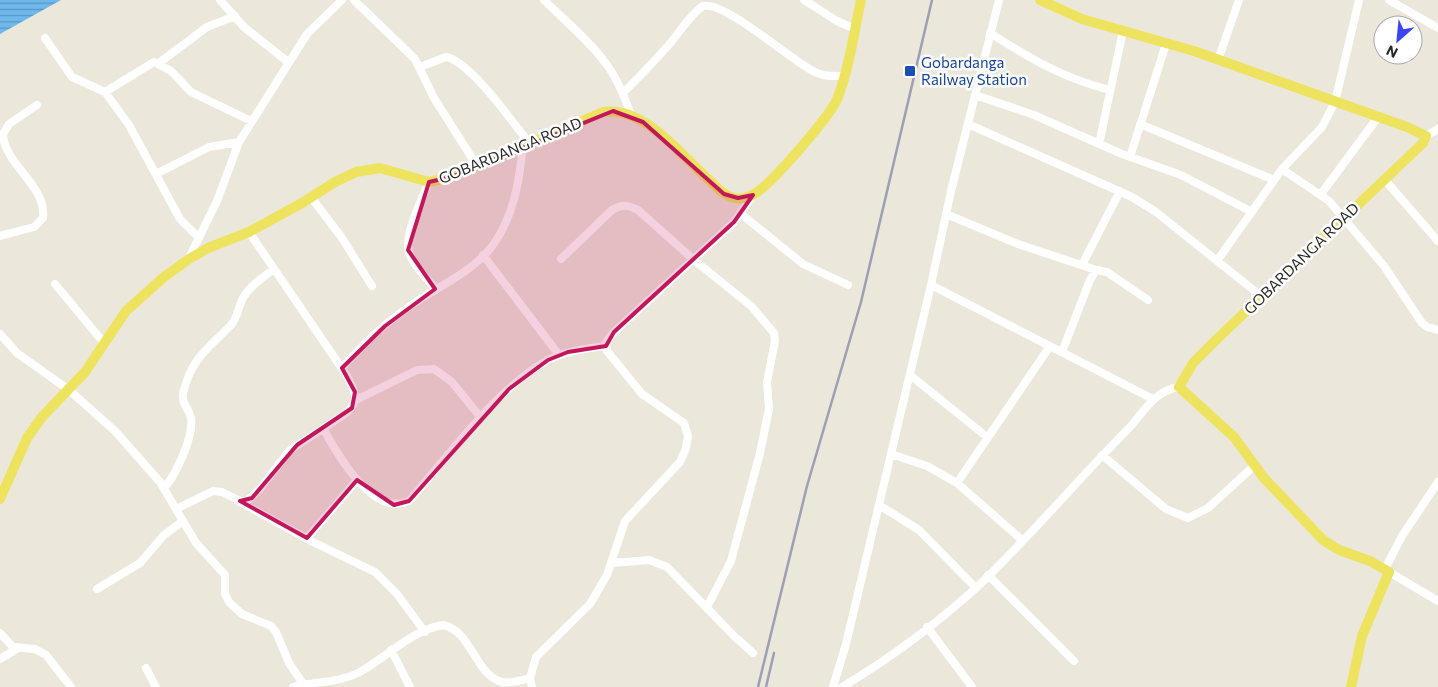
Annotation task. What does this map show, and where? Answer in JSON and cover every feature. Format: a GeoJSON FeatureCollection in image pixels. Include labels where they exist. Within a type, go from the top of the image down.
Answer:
{"type":"FeatureCollection","features":[{"type":"Feature","properties":{"kind":"main road"},"geometry":{"type":"LineString","coordinates":[[753,195],[829,114],[838,97],[845,76],[861,0]]}},
{"type":"Feature","properties":{"kind":"main road"},"geometry":{"type":"LineString","coordinates":[[1040,0],[1068,14],[1218,60],[1426,136]]}},
{"type":"Feature","properties":{"kind":"main road","name":"GOBARDANGA ROAD"},"geometry":{"type":"LineString","coordinates":[[0,499],[28,438],[42,417],[69,390],[121,317],[136,300],[189,259],[208,248],[249,232],[335,182],[371,168],[380,168],[430,182],[451,177],[603,112],[620,111],[631,115],[674,146],[724,194],[738,198],[753,195]]}},
{"type":"Feature","properties":{"kind":"main road","name":"GOBARDANGA ROAD"},"geometry":{"type":"LineString","coordinates":[[1180,387],[1185,374],[1193,364],[1261,296],[1422,143],[1426,136]]}},
{"type":"Feature","properties":{"kind":"main road"},"geometry":{"type":"LineString","coordinates":[[1180,387],[1234,437],[1254,466],[1329,544],[1387,570],[1362,636],[1351,687]]}},
{"type":"Feature","properties":{"kind":"street"},"geometry":{"type":"LineString","coordinates":[[220,0],[254,36],[288,62]]}},
{"type":"Feature","properties":{"kind":"street"},"geometry":{"type":"LineString","coordinates":[[189,259],[217,200],[239,142],[307,34],[342,0]]}},
{"type":"Feature","properties":{"kind":"street"},"geometry":{"type":"LineString","coordinates":[[354,0],[404,46],[420,67],[434,98],[477,166]]}},
{"type":"Feature","properties":{"kind":"street"},"geometry":{"type":"LineString","coordinates":[[545,0],[596,50],[608,66],[623,93],[631,115]]}},
{"type":"Feature","properties":{"kind":"street"},"geometry":{"type":"LineString","coordinates":[[623,93],[708,0]]}},
{"type":"Feature","properties":{"kind":"street"},"geometry":{"type":"LineString","coordinates":[[804,0],[837,21],[855,29]]}},
{"type":"Feature","properties":{"kind":"street"},"geometry":{"type":"LineString","coordinates":[[833,687],[846,644],[946,214],[999,0]]}},
{"type":"Feature","properties":{"kind":"street"},"geometry":{"type":"LineString","coordinates":[[1218,60],[1239,0]]}},
{"type":"Feature","properties":{"kind":"street"},"geometry":{"type":"LineString","coordinates":[[1217,261],[1282,169],[1298,150],[1316,134],[1335,102],[1359,0]]}},
{"type":"Feature","properties":{"kind":"street"},"geometry":{"type":"LineString","coordinates":[[1389,0],[1438,28]]}},
{"type":"Feature","properties":{"kind":"street"},"geometry":{"type":"LineString","coordinates":[[702,6],[716,5],[724,9],[756,28],[814,72],[830,76],[845,76]]}},
{"type":"Feature","properties":{"kind":"street"},"geometry":{"type":"LineString","coordinates":[[105,92],[150,63],[159,63],[207,27],[235,16]]}},
{"type":"Feature","properties":{"kind":"street"},"geometry":{"type":"LineString","coordinates":[[1099,144],[1123,31]]}},
{"type":"Feature","properties":{"kind":"street"},"geometry":{"type":"LineString","coordinates":[[990,33],[1036,62],[1057,72],[1084,83],[1110,90]]}},
{"type":"Feature","properties":{"kind":"street"},"geometry":{"type":"LineString","coordinates":[[45,38],[72,77],[105,92],[129,125],[180,219],[200,238]]}},
{"type":"Feature","properties":{"kind":"street"},"geometry":{"type":"LineString","coordinates":[[1130,157],[1166,44]]}},
{"type":"Feature","properties":{"kind":"street"},"geometry":{"type":"LineString","coordinates":[[342,368],[384,326],[483,255],[500,234],[514,202],[526,145],[484,88],[458,62],[446,57],[420,67]]}},
{"type":"Feature","properties":{"kind":"street"},"geometry":{"type":"LineString","coordinates":[[159,63],[191,92],[252,121]]}},
{"type":"Feature","properties":{"kind":"street"},"geometry":{"type":"LineString","coordinates":[[975,95],[1034,115],[1130,157],[1181,175],[1252,212]]}},
{"type":"Feature","properties":{"kind":"street"},"geometry":{"type":"LineString","coordinates":[[0,236],[34,227],[43,218],[42,203],[6,149],[3,134],[9,124],[37,105]]}},
{"type":"Feature","properties":{"kind":"street"},"geometry":{"type":"LineString","coordinates":[[1321,194],[1361,143],[1378,117]]}},
{"type":"Feature","properties":{"kind":"street"},"geometry":{"type":"LineString","coordinates":[[968,124],[1120,191],[1156,212],[1261,296]]}},
{"type":"Feature","properties":{"kind":"street"},"geometry":{"type":"LineString","coordinates":[[1140,124],[1274,180]]}},
{"type":"Feature","properties":{"kind":"street"},"geometry":{"type":"LineString","coordinates":[[1426,136],[1438,129]]}},
{"type":"Feature","properties":{"kind":"street"},"geometry":{"type":"LineString","coordinates":[[156,174],[209,147],[239,142]]}},
{"type":"Feature","properties":{"kind":"street"},"geometry":{"type":"LineString","coordinates":[[1282,169],[1321,194],[1384,266],[1422,323],[1428,328],[1438,330]]}},
{"type":"Feature","properties":{"kind":"street"},"geometry":{"type":"LineString","coordinates":[[1384,179],[1438,242]]}},
{"type":"Feature","properties":{"kind":"street"},"geometry":{"type":"LineString","coordinates":[[430,182],[412,227],[408,250],[415,264],[436,289]]}},
{"type":"Feature","properties":{"kind":"street"},"geometry":{"type":"LineString","coordinates":[[1082,265],[1120,191]]}},
{"type":"Feature","properties":{"kind":"street"},"geometry":{"type":"LineString","coordinates":[[606,346],[614,332],[694,260],[741,214],[753,195]]}},
{"type":"Feature","properties":{"kind":"street"},"geometry":{"type":"LineString","coordinates":[[311,197],[342,238],[372,286]]}},
{"type":"Feature","properties":{"kind":"street"},"geometry":{"type":"LineString","coordinates":[[561,259],[612,210],[620,205],[628,205],[643,214],[694,260],[729,287],[756,311],[774,333],[775,341],[767,382],[767,423],[760,453],[731,561],[708,607]]}},
{"type":"Feature","properties":{"kind":"street"},"geometry":{"type":"LineString","coordinates":[[741,214],[803,264],[848,285]]}},
{"type":"Feature","properties":{"kind":"street"},"geometry":{"type":"LineString","coordinates":[[946,214],[1018,244],[1107,272],[1148,300]]}},
{"type":"Feature","properties":{"kind":"street"},"geometry":{"type":"LineString","coordinates":[[240,502],[252,498],[289,452],[352,408],[356,400],[355,392],[342,368],[249,232]]}},
{"type":"Feature","properties":{"kind":"street"},"geometry":{"type":"LineString","coordinates":[[483,255],[559,355]]}},
{"type":"Feature","properties":{"kind":"street"},"geometry":{"type":"LineString","coordinates":[[164,488],[177,471],[190,426],[190,417],[183,403],[182,396],[191,372],[209,344],[235,320],[247,292],[274,269]]}},
{"type":"Feature","properties":{"kind":"street"},"geometry":{"type":"LineString","coordinates":[[1062,352],[1090,280],[1096,270]]}},
{"type":"Feature","properties":{"kind":"street"},"geometry":{"type":"LineString","coordinates":[[55,284],[104,343]]}},
{"type":"Feature","properties":{"kind":"street"},"geometry":{"type":"LineString","coordinates":[[931,285],[1153,399]]}},
{"type":"Feature","properties":{"kind":"street"},"geometry":{"type":"LineString","coordinates":[[0,334],[17,353],[69,390],[115,431],[164,488],[203,552],[225,575],[225,594],[229,602],[242,614],[271,626],[276,632],[289,663],[304,685]]}},
{"type":"Feature","properties":{"kind":"street"},"geometry":{"type":"LineString","coordinates":[[323,428],[343,465],[357,480],[380,498],[394,505],[410,501],[509,388],[548,360],[559,355],[580,349],[606,346]]}},
{"type":"Feature","properties":{"kind":"street"},"geometry":{"type":"LineString","coordinates":[[532,687],[530,678],[536,657],[545,646],[583,613],[601,587],[612,563],[625,521],[680,462],[686,448],[688,436],[684,423],[642,394],[606,346]]}},
{"type":"Feature","properties":{"kind":"street"},"geometry":{"type":"LineString","coordinates":[[957,483],[1050,346]]}},
{"type":"Feature","properties":{"kind":"street"},"geometry":{"type":"LineString","coordinates":[[356,400],[417,370],[434,369],[452,382],[481,418]]}},
{"type":"Feature","properties":{"kind":"street"},"geometry":{"type":"LineString","coordinates":[[910,375],[987,437]]}},
{"type":"Feature","properties":{"kind":"street"},"geometry":{"type":"LineString","coordinates":[[842,687],[853,684],[976,588],[1153,399],[1167,390],[1180,387]]}},
{"type":"Feature","properties":{"kind":"street"},"geometry":{"type":"LineString","coordinates":[[891,454],[926,466],[957,483],[1022,540]]}},
{"type":"Feature","properties":{"kind":"street"},"geometry":{"type":"LineString","coordinates":[[1102,455],[1166,509],[1188,518],[1208,508],[1254,466]]}},
{"type":"Feature","properties":{"kind":"street"},"geometry":{"type":"LineString","coordinates":[[307,538],[357,480]]}},
{"type":"Feature","properties":{"kind":"street"},"geometry":{"type":"LineString","coordinates":[[1438,482],[1402,536],[1387,570],[1438,601]]}},
{"type":"Feature","properties":{"kind":"street"},"geometry":{"type":"LineString","coordinates":[[176,508],[212,491],[222,492],[375,572],[396,594],[424,632]]}},
{"type":"Feature","properties":{"kind":"street"},"geometry":{"type":"LineString","coordinates":[[879,504],[919,530],[976,588]]}},
{"type":"Feature","properties":{"kind":"street"},"geometry":{"type":"LineString","coordinates":[[97,589],[140,563],[164,535],[183,521]]}},
{"type":"Feature","properties":{"kind":"street"},"geometry":{"type":"LineString","coordinates":[[612,563],[644,560],[659,562],[680,578],[734,636],[753,653]]}},
{"type":"Feature","properties":{"kind":"street"},"geometry":{"type":"LineString","coordinates":[[988,575],[1074,661]]}},
{"type":"Feature","properties":{"kind":"street"},"geometry":{"type":"LineString","coordinates":[[293,687],[351,676],[391,650],[438,626],[449,626],[457,633],[495,679],[512,682],[530,678]]}},
{"type":"Feature","properties":{"kind":"street"},"geometry":{"type":"LineString","coordinates":[[927,627],[972,687]]}},
{"type":"Feature","properties":{"kind":"street"},"geometry":{"type":"LineString","coordinates":[[0,633],[9,645],[18,648],[35,649],[46,655],[71,687]]}},
{"type":"Feature","properties":{"kind":"street"},"geometry":{"type":"LineString","coordinates":[[0,659],[18,648]]}},
{"type":"Feature","properties":{"kind":"street"},"geometry":{"type":"LineString","coordinates":[[391,650],[410,687]]}},
{"type":"Feature","properties":{"kind":"street"},"geometry":{"type":"LineString","coordinates":[[146,668],[156,687]]}},
{"type":"Feature","properties":{"kind":"highlighted area"},"geometry":{"type":"Polygon","coordinates":[[[613,111],[643,122],[724,194],[738,198],[753,195],[734,222],[614,332],[606,346],[568,352],[548,360],[509,389],[409,501],[394,505],[357,480],[307,538],[240,501],[252,498],[297,445],[352,408],[355,392],[342,368],[385,326],[435,289],[408,250],[429,182],[451,177],[613,111]]]}},
{"type":"Feature","properties":{"kind":"water"},"geometry":{"type":"Polygon","coordinates":[[[0,0],[61,0],[0,34],[0,0]]]}},
{"type":"Feature","properties":{"kind":"railway"},"geometry":{"type":"LineString","coordinates":[[758,687],[807,486],[861,302],[932,0]]}},
{"type":"Feature","properties":{"kind":"railway"},"geometry":{"type":"LineString","coordinates":[[766,687],[774,653]]}},
{"type":"Feature","properties":{"kind":"place","name":"Gobardanga Railway Station"},"geometry":{"type":"Point","coordinates":[910,71]}}]}
